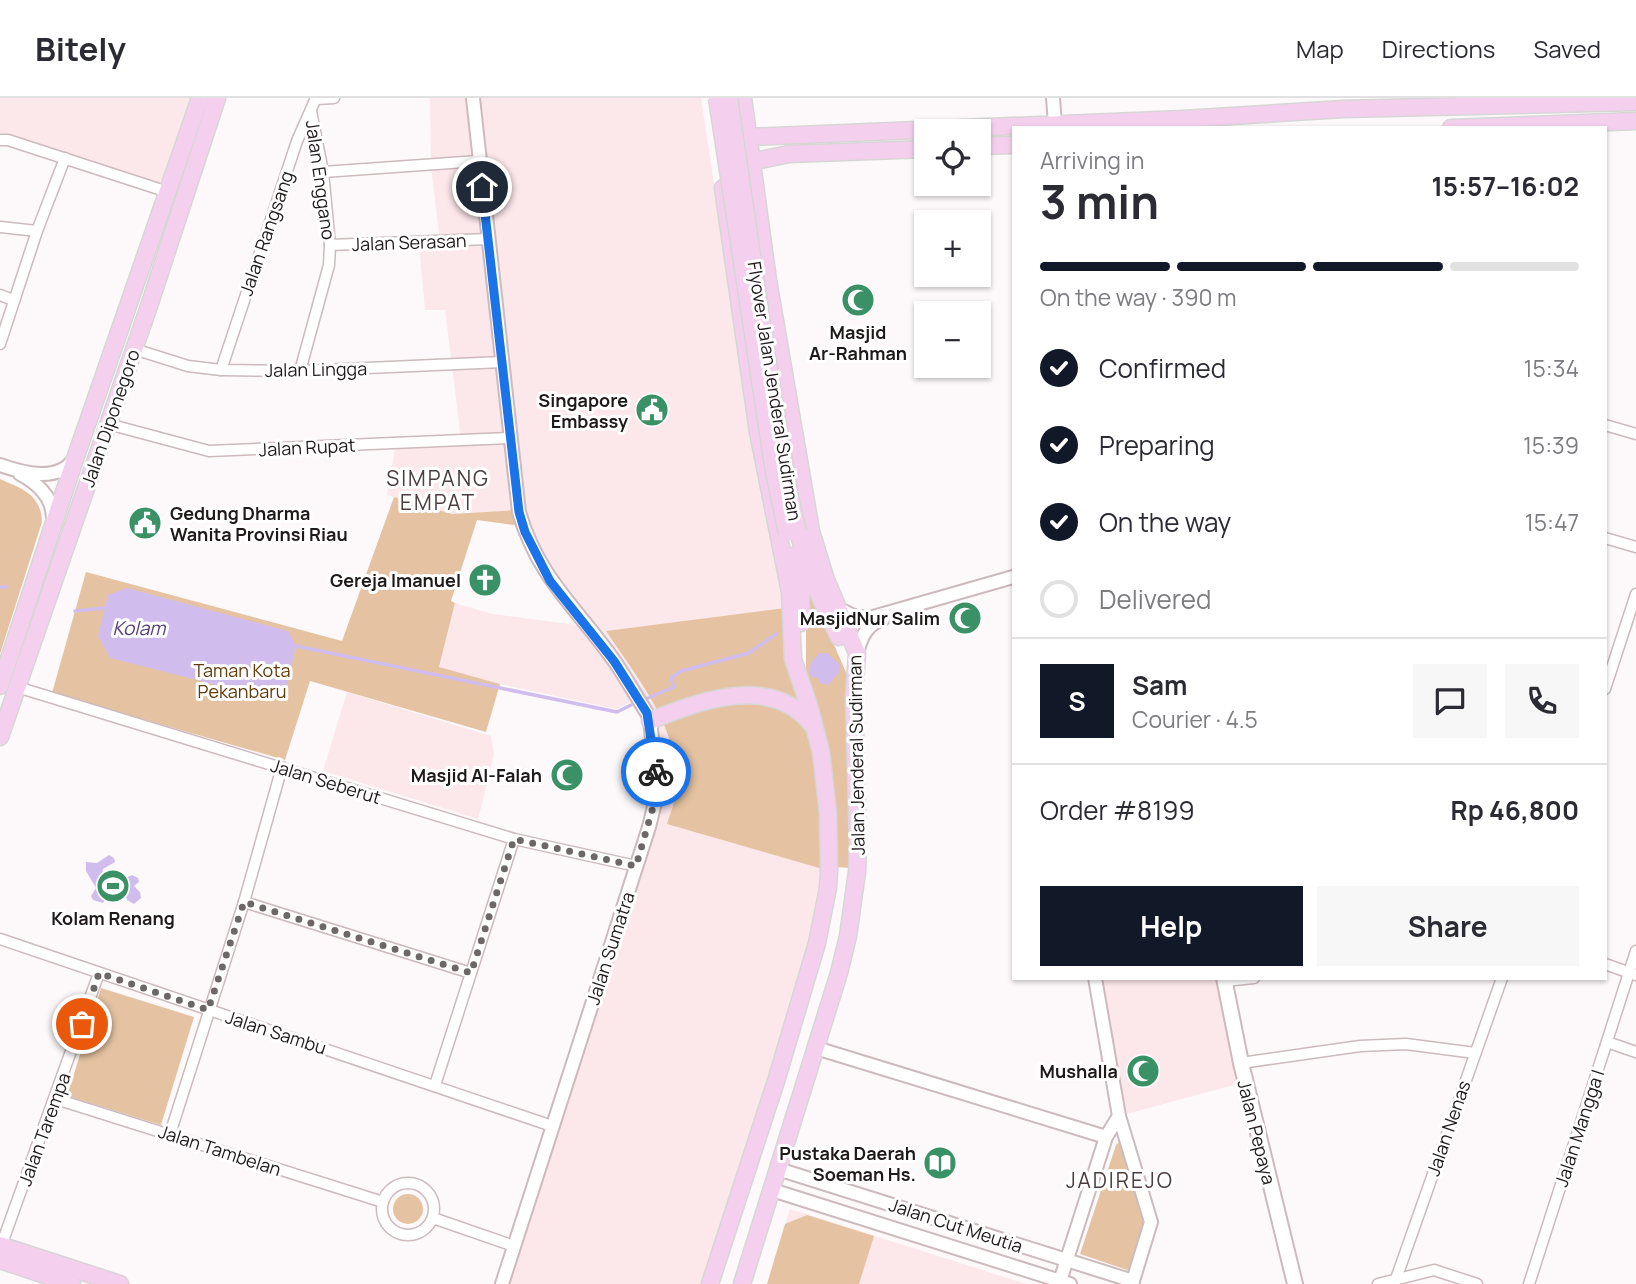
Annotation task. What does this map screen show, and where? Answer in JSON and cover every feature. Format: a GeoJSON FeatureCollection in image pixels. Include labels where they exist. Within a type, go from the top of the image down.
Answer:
{"type":"FeatureCollection","features":[{"type":"Feature","properties":{"kind":"main road","name":"Jalan Diponegoro"},"geometry":{"type":"LineString","coordinates":[[0,686],[53,523],[200,98]]}},
{"type":"Feature","properties":{"kind":"main road","name":"Jalan Diponegoro"},"geometry":{"type":"LineString","coordinates":[[0,737],[149,306],[217,98]]}},
{"type":"Feature","properties":{"kind":"main road","name":"Jalan Jenderal Sudirman"},"geometry":{"type":"LineString","coordinates":[[710,98],[715,139],[725,156],[742,322],[770,504],[790,592],[791,645],[815,729],[828,813],[828,888],[817,943],[781,1066],[710,1284]]}},
{"type":"Feature","properties":{"kind":"main road","name":"Flyover Jalan Jenderal Sudirman"},"geometry":{"type":"LineString","coordinates":[[717,98],[774,472],[787,533],[807,586],[852,665],[854,675]]}},
{"type":"Feature","properties":{"kind":"main road","name":"Flyover Jalan Jenderal Sudirman"},"geometry":{"type":"LineString","coordinates":[[729,98],[790,497],[807,586],[800,682]]}},
{"type":"Feature","properties":{"kind":"main road","name":"Jalan Jenderal Sudirman"},"geometry":{"type":"LineString","coordinates":[[742,1284],[848,936],[857,872],[854,675],[857,653],[814,545],[774,319],[743,98]]}},
{"type":"Feature","properties":{"kind":"main road"},"geometry":{"type":"LineString","coordinates":[[725,156],[748,138],[1055,124],[1395,103],[1636,102]]}},
{"type":"Feature","properties":{"kind":"main road"},"geometry":{"type":"LineString","coordinates":[[1504,126],[1636,121]]}},
{"type":"Feature","properties":{"kind":"main road"},"geometry":{"type":"LineString","coordinates":[[991,146],[1012,145]]}},
{"type":"Feature","properties":{"kind":"main road"},"geometry":{"type":"LineString","coordinates":[[725,156],[750,162],[789,154],[914,149]]}},
{"type":"Feature","properties":{"kind":"main road"},"geometry":{"type":"LineString","coordinates":[[742,322],[740,266],[743,260],[749,258],[755,259],[759,264],[764,295],[774,319]]}},
{"type":"Feature","properties":{"kind":"main road"},"geometry":{"type":"LineString","coordinates":[[131,300],[149,306]]}},
{"type":"Feature","properties":{"kind":"main road"},"geometry":{"type":"LineString","coordinates":[[650,721],[689,705],[754,694],[766,695],[785,703],[801,713],[815,729]]}},
{"type":"Feature","properties":{"kind":"main road","name":"Jalan Pepaya"},"geometry":{"type":"LineString","coordinates":[[1224,980],[1241,1063],[1295,1284]]}},
{"type":"Feature","properties":{"kind":"main road"},"geometry":{"type":"LineString","coordinates":[[0,1250],[72,1284]]}},
{"type":"Feature","properties":{"kind":"main road"},"geometry":{"type":"LineString","coordinates":[[0,1250],[120,1284]]}},
{"type":"Feature","properties":{"kind":"street"},"geometry":{"type":"LineString","coordinates":[[316,98],[334,98]]}},
{"type":"Feature","properties":{"kind":"street","name":"Jalan Rangsang"},"geometry":{"type":"LineString","coordinates":[[220,370],[297,141],[316,98]]}},
{"type":"Feature","properties":{"kind":"street","name":"Jalan Sumatra"},"geometry":{"type":"LineString","coordinates":[[473,98],[519,512],[525,532],[550,581],[614,661],[650,721],[658,790],[502,1284]]}},
{"type":"Feature","properties":{"kind":"street"},"geometry":{"type":"LineString","coordinates":[[1053,98],[1055,124]]}},
{"type":"Feature","properties":{"kind":"street","name":"Jalan Enggano"},"geometry":{"type":"LineString","coordinates":[[300,371],[329,265],[330,245],[323,172],[311,111]]}},
{"type":"Feature","properties":{"kind":"street"},"geometry":{"type":"LineString","coordinates":[[0,140],[8,140],[168,192]]}},
{"type":"Feature","properties":{"kind":"street"},"geometry":{"type":"LineString","coordinates":[[0,344],[37,231],[65,158]]}},
{"type":"Feature","properties":{"kind":"street"},"geometry":{"type":"LineString","coordinates":[[323,172],[479,161]]}},
{"type":"Feature","properties":{"kind":"street"},"geometry":{"type":"LineString","coordinates":[[0,227],[37,231]]}},
{"type":"Feature","properties":{"kind":"street","name":"Jalan Serasan"},"geometry":{"type":"LineString","coordinates":[[330,245],[488,239]]}},
{"type":"Feature","properties":{"kind":"street"},"geometry":{"type":"LineString","coordinates":[[0,295],[13,300]]}},
{"type":"Feature","properties":{"kind":"street","name":"Jalan Lingga"},"geometry":{"type":"LineString","coordinates":[[134,349],[188,366],[220,370],[300,371],[502,362]]}},
{"type":"Feature","properties":{"kind":"street","name":"Jalan Rupat"},"geometry":{"type":"LineString","coordinates":[[108,424],[209,452],[509,438]]}},
{"type":"Feature","properties":{"kind":"street"},"geometry":{"type":"LineString","coordinates":[[1607,426],[1636,434]]}},
{"type":"Feature","properties":{"kind":"street"},"geometry":{"type":"LineString","coordinates":[[5,467],[31,473],[50,473],[64,468],[76,456]]}},
{"type":"Feature","properties":{"kind":"street"},"geometry":{"type":"LineString","coordinates":[[5,467],[29,478],[47,497],[52,507],[53,523]]}},
{"type":"Feature","properties":{"kind":"street"},"geometry":{"type":"LineString","coordinates":[[1607,539],[1636,547]]}},
{"type":"Feature","properties":{"kind":"street"},"geometry":{"type":"LineString","coordinates":[[837,607],[848,615],[865,618],[1012,577]]}},
{"type":"Feature","properties":{"kind":"street"},"geometry":{"type":"LineString","coordinates":[[1607,683],[1636,594]]}},
{"type":"Feature","properties":{"kind":"street"},"geometry":{"type":"LineString","coordinates":[[857,653],[859,643],[869,626],[909,607]]}},
{"type":"Feature","properties":{"kind":"street","name":"Jalan Seberut"},"geometry":{"type":"LineString","coordinates":[[17,687],[514,839],[636,866]]}},
{"type":"Feature","properties":{"kind":"street"},"geometry":{"type":"LineString","coordinates":[[170,1134],[244,902],[282,767]]}},
{"type":"Feature","properties":{"kind":"street"},"geometry":{"type":"LineString","coordinates":[[435,1085],[514,839]]}},
{"type":"Feature","properties":{"kind":"street"},"geometry":{"type":"LineString","coordinates":[[244,902],[471,973]]}},
{"type":"Feature","properties":{"kind":"street","name":"Jalan Sambu"},"geometry":{"type":"LineString","coordinates":[[0,939],[552,1126]]}},
{"type":"Feature","properties":{"kind":"street","name":"Jalan Mangga I"},"geometry":{"type":"LineString","coordinates":[[1528,1284],[1607,1041],[1632,974],[1636,951]]}},
{"type":"Feature","properties":{"kind":"street"},"geometry":{"type":"LineString","coordinates":[[1607,965],[1632,974]]}},
{"type":"Feature","properties":{"kind":"street","name":"Jalan Tarempa"},"geometry":{"type":"LineString","coordinates":[[0,1250],[99,973]]}},
{"type":"Feature","properties":{"kind":"street"},"geometry":{"type":"LineString","coordinates":[[1095,980],[1119,1116],[1151,1222],[1132,1283]]}},
{"type":"Feature","properties":{"kind":"street","name":"Jalan Nenas"},"geometry":{"type":"LineString","coordinates":[[1396,1279],[1501,980]]}},
{"type":"Feature","properties":{"kind":"street"},"geometry":{"type":"LineString","coordinates":[[1607,1041],[1636,1052]]}},
{"type":"Feature","properties":{"kind":"street"},"geometry":{"type":"LineString","coordinates":[[1241,1063],[1360,1046],[1406,1044],[1475,1053]]}},
{"type":"Feature","properties":{"kind":"street"},"geometry":{"type":"LineString","coordinates":[[816,1048],[1106,1137]]}},
{"type":"Feature","properties":{"kind":"street","name":"Jalan Tambelan"},"geometry":{"type":"LineString","coordinates":[[56,1099],[383,1202]]}},
{"type":"Feature","properties":{"kind":"street"},"geometry":{"type":"LineString","coordinates":[[1065,1282],[1067,1261],[1106,1137],[1119,1116]]}},
{"type":"Feature","properties":{"kind":"street","name":"Jalan Cut Meutia"},"geometry":{"type":"LineString","coordinates":[[778,1169],[1132,1283]]}},
{"type":"Feature","properties":{"kind":"street"},"geometry":{"type":"LineString","coordinates":[[400,1184],[416,1184],[424,1188],[434,1201],[433,1218],[422,1232],[405,1236],[396,1233],[384,1220],[383,1202],[387,1194],[400,1184]]}},
{"type":"Feature","properties":{"kind":"street","name":"Jalan Cut Meutia"},"geometry":{"type":"LineString","coordinates":[[772,1190],[1065,1282]]}},
{"type":"Feature","properties":{"kind":"street"},"geometry":{"type":"LineString","coordinates":[[433,1218],[514,1246]]}},
{"type":"Feature","properties":{"kind":"street"},"geometry":{"type":"LineString","coordinates":[[1378,1284],[1434,1270],[1477,1284]]}},
{"type":"Feature","properties":{"kind":"shaded area"},"geometry":{"type":"Polygon","coordinates":[[[0,98],[191,98],[163,180],[158,183],[0,133],[0,98]]]}},
{"type":"Feature","properties":{"kind":"shaded area"},"geometry":{"type":"Polygon","coordinates":[[[430,98],[472,98],[517,510],[452,514],[387,495],[396,443],[461,439],[445,310],[425,310],[419,244],[440,242],[431,166],[430,98]]]}},
{"type":"Feature","properties":{"kind":"shaded area"},"geometry":{"type":"Polygon","coordinates":[[[474,98],[701,98],[763,506],[782,569],[792,684],[823,874],[814,943],[702,1284],[503,1284],[659,790],[651,721],[526,532],[474,98]]]}},
{"type":"Feature","properties":{"kind":"shaded area"},"geometry":{"type":"Polygon","coordinates":[[[455,603],[492,614],[585,626],[637,699],[616,709],[439,668],[455,603]]]}},
{"type":"Feature","properties":{"kind":"shaded area"},"geometry":{"type":"Polygon","coordinates":[[[347,692],[491,736],[494,755],[478,819],[323,771],[347,692]]]}},
{"type":"Feature","properties":{"kind":"shaded area"},"geometry":{"type":"Polygon","coordinates":[[[1095,980],[1224,980],[1245,1082],[1119,1116],[1095,980]]]}},
{"type":"Feature","properties":{"kind":"shaded area"},"geometry":{"type":"Polygon","coordinates":[[[790,1209],[1026,1284],[767,1284],[790,1209]]]}},
{"type":"Feature","properties":{"kind":"green space"},"geometry":{"type":"Polygon","coordinates":[[[0,479],[23,490],[34,499],[42,522],[0,654],[0,479]]]}},
{"type":"Feature","properties":{"kind":"green space","name":"Taman Kota Pekanbaru"},"geometry":{"type":"Polygon","coordinates":[[[394,497],[452,514],[517,510],[522,526],[477,520],[451,601],[455,603],[439,667],[500,684],[486,732],[310,681],[285,760],[52,693],[86,572],[342,641],[394,497]]]}},
{"type":"Feature","properties":{"kind":"green space"},"geometry":{"type":"Polygon","coordinates":[[[806,580],[848,677],[851,868],[836,867],[832,784],[825,735],[806,677],[806,580]]]}},
{"type":"Feature","properties":{"kind":"green space"},"geometry":{"type":"Polygon","coordinates":[[[786,608],[797,698],[822,756],[830,871],[667,824],[676,792],[672,748],[665,727],[644,687],[606,631],[786,608]]]}},
{"type":"Feature","properties":{"kind":"green space"},"geometry":{"type":"Polygon","coordinates":[[[101,988],[194,1017],[161,1125],[67,1096],[101,988]]]}},
{"type":"Feature","properties":{"kind":"green space"},"geometry":{"type":"Polygon","coordinates":[[[1125,1137],[1148,1222],[1133,1272],[1080,1254],[1116,1145],[1125,1137]]]}},
{"type":"Feature","properties":{"kind":"green space"},"geometry":{"type":"Polygon","coordinates":[[[408,1194],[419,1198],[423,1209],[419,1220],[408,1224],[397,1220],[393,1209],[397,1198],[408,1194]]]}},
{"type":"Feature","properties":{"kind":"green space"},"geometry":{"type":"Polygon","coordinates":[[[807,1215],[874,1236],[859,1284],[767,1284],[785,1224],[807,1215]]]}},
{"type":"Feature","properties":{"kind":"water","name":"Kolam"},"geometry":{"type":"Polygon","coordinates":[[[127,588],[288,631],[296,646],[286,687],[269,698],[110,658],[98,636],[108,595],[127,588]]]}},
{"type":"Feature","properties":{"kind":"water"},"geometry":{"type":"Polygon","coordinates":[[[820,653],[827,653],[840,665],[840,671],[828,685],[820,683],[818,678],[810,674],[811,664],[820,653]]]}},
{"type":"Feature","properties":{"kind":"water"},"geometry":{"type":"Polygon","coordinates":[[[109,855],[115,862],[103,869],[102,874],[110,881],[132,875],[138,878],[139,882],[134,886],[140,892],[141,898],[134,904],[127,900],[124,890],[111,891],[103,903],[93,900],[91,896],[96,888],[86,871],[86,862],[97,863],[109,855]]]}},
{"type":"Feature","properties":{"kind":"waterway"},"geometry":{"type":"LineString","coordinates":[[0,587],[7,587]]}},
{"type":"Feature","properties":{"kind":"waterway"},"geometry":{"type":"LineString","coordinates":[[75,611],[104,608]]}},
{"type":"Feature","properties":{"kind":"waterway"},"geometry":{"type":"LineString","coordinates":[[648,698],[674,687],[671,678],[681,671],[749,653],[776,634]]}},
{"type":"Feature","properties":{"kind":"waterway"},"geometry":{"type":"LineString","coordinates":[[296,646],[617,712],[631,705]]}},
{"type":"Feature","properties":{"kind":"way so far"},"geometry":{"type":"LineString","coordinates":[[82,1024],[99,973],[208,1010],[244,902],[471,973],[514,839],[636,866],[658,790],[656,772]]}},
{"type":"Feature","properties":{"kind":"place","name":"Masjid Ar-Rahman"},"geometry":{"type":"Point","coordinates":[858,300]}},
{"type":"Feature","properties":{"kind":"place","name":"Singapore Embassy"},"geometry":{"type":"Point","coordinates":[652,410]}},
{"type":"Feature","properties":{"kind":"place","name":"Gedung Dharma Wanita Provinsi Riau"},"geometry":{"type":"Point","coordinates":[145,523]}},
{"type":"Feature","properties":{"kind":"place","name":"Gereja Imanuel"},"geometry":{"type":"Point","coordinates":[485,580]}},
{"type":"Feature","properties":{"kind":"place","name":"MasjidNur Salim"},"geometry":{"type":"Point","coordinates":[965,618]}},
{"type":"Feature","properties":{"kind":"place","name":"Masjid Al-Falah"},"geometry":{"type":"Point","coordinates":[567,775]}},
{"type":"Feature","properties":{"kind":"place","name":"Kolam Renang"},"geometry":{"type":"Point","coordinates":[113,886]}},
{"type":"Feature","properties":{"kind":"place","name":"Mushalla"},"geometry":{"type":"Point","coordinates":[1143,1071]}},
{"type":"Feature","properties":{"kind":"place","name":"Pustaka Daerah Soeman Hs."},"geometry":{"type":"Point","coordinates":[940,1163]}},
{"type":"Feature","properties":{"kind":"district","name":"SIMPANG EMPAT"},"geometry":{"type":"Point","coordinates":[438,490]}},
{"type":"Feature","properties":{"kind":"district","name":"JADIREJO"},"geometry":{"type":"Point","coordinates":[1120,1180]}},
{"type":"Feature","properties":{"kind":"route"},"geometry":{"type":"LineString","coordinates":[[482,187],[519,512],[525,532],[550,581],[614,661],[647,713],[656,772]]}}]}
